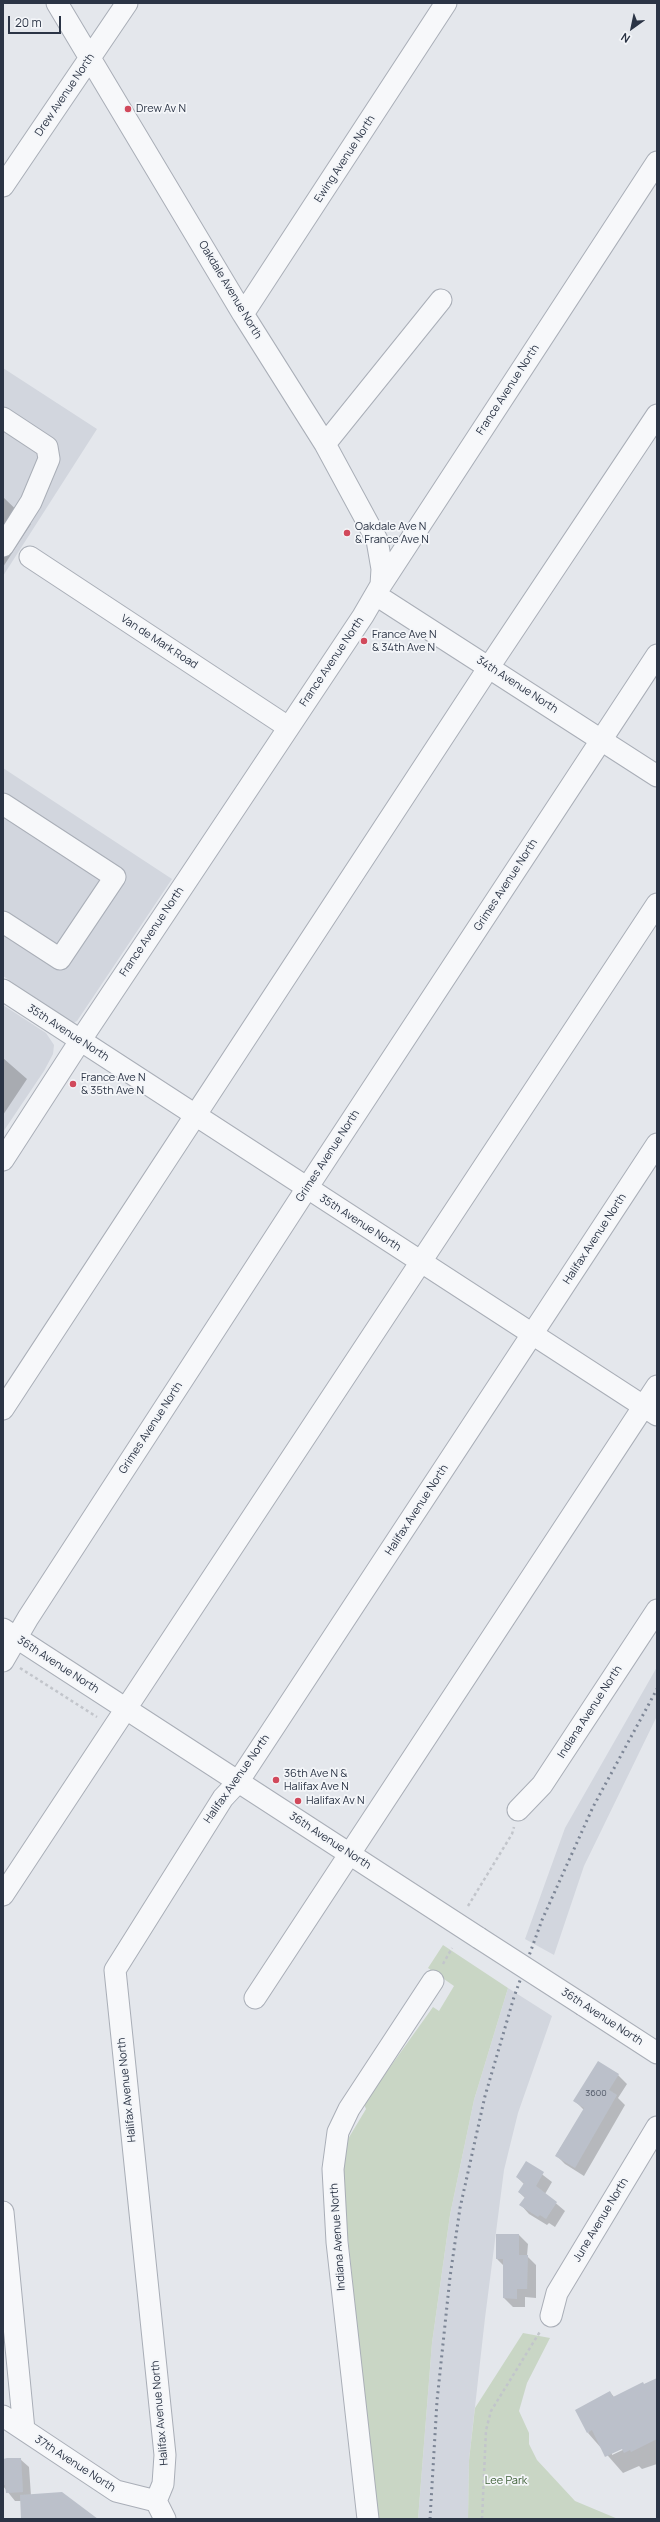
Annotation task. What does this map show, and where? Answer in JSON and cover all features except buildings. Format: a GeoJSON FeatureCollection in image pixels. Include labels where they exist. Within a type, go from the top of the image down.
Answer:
{"type":"FeatureCollection","features":[{"type":"Feature","properties":{"kind":"street","name":"Oakdale Avenue North"},"geometry":{"type":"LineString","coordinates":[[57,3],[244,314],[325,444],[377,540],[382,569],[378,590]]}},
{"type":"Feature","properties":{"kind":"street","name":"Drew Avenue North"},"geometry":{"type":"LineString","coordinates":[[3,186],[127,3]]}},
{"type":"Feature","properties":{"kind":"street","name":"Ewing Avenue North"},"geometry":{"type":"LineString","coordinates":[[244,314],[446,3]]}},
{"type":"Feature","properties":{"kind":"street","name":"France Avenue North"},"geometry":{"type":"LineString","coordinates":[[3,1160],[378,590],[657,162]]}},
{"type":"Feature","properties":{"kind":"street"},"geometry":{"type":"LineString","coordinates":[[325,444],[441,300]]}},
{"type":"Feature","properties":{"kind":"street"},"geometry":{"type":"LineString","coordinates":[[3,1409],[489,667],[657,416]]}},
{"type":"Feature","properties":{"kind":"street"},"geometry":{"type":"LineString","coordinates":[[3,418],[47,447],[49,459],[31,502],[3,546]]}},
{"type":"Feature","properties":{"kind":"street","name":"Van de Mark Road"},"geometry":{"type":"LineString","coordinates":[[30,557],[288,727]]}},
{"type":"Feature","properties":{"kind":"street","name":"34th Avenue North"},"geometry":{"type":"LineString","coordinates":[[378,590],[489,667],[657,776]]}},
{"type":"Feature","properties":{"kind":"street","name":"Grimes Avenue North"},"geometry":{"type":"LineString","coordinates":[[12,1664],[9,1633],[307,1188],[657,655]]}},
{"type":"Feature","properties":{"kind":"street"},"geometry":{"type":"LineString","coordinates":[[3,804],[115,877],[60,959],[3,922]]}},
{"type":"Feature","properties":{"kind":"street"},"geometry":{"type":"LineString","coordinates":[[3,1895],[657,904]]}},
{"type":"Feature","properties":{"kind":"street","name":"35th Avenue North"},"geometry":{"type":"LineString","coordinates":[[3,990],[650,1411]]}},
{"type":"Feature","properties":{"kind":"street","name":"Halifax Avenue North"},"geometry":{"type":"LineString","coordinates":[[160,2510],[165,2455],[115,1970],[223,1798],[238,1782],[657,1144]]}},
{"type":"Feature","properties":{"kind":"street"},"geometry":{"type":"LineString","coordinates":[[255,1998],[350,1854],[650,1411],[657,1386]]}},
{"type":"Feature","properties":{"kind":"street","name":"Indiana Avenue North"},"geometry":{"type":"LineString","coordinates":[[518,1810],[542,1785],[657,1610]]}},
{"type":"Feature","properties":{"kind":"street","name":"36th Avenue North"},"geometry":{"type":"LineString","coordinates":[[9,1633],[657,2053]]}},
{"type":"Feature","properties":{"kind":"street","name":"Indiana Avenue North"},"geometry":{"type":"LineString","coordinates":[[368,2519],[336,2242],[333,2169],[338,2132],[349,2109],[433,1981]]}},
{"type":"Feature","properties":{"kind":"street","name":"June Avenue North"},"geometry":{"type":"LineString","coordinates":[[551,2316],[557,2293],[657,2127]]}},
{"type":"Feature","properties":{"kind":"street"},"geometry":{"type":"LineString","coordinates":[[3,2212],[24,2430]]}},
{"type":"Feature","properties":{"kind":"street","name":"37th Avenue North"},"geometry":{"type":"LineString","coordinates":[[3,2416],[116,2491],[160,2510]]}},
{"type":"Feature","properties":{"kind":"path"},"geometry":{"type":"LineString","coordinates":[[12,1664],[113,1727]]}},
{"type":"Feature","properties":{"kind":"path"},"geometry":{"type":"LineString","coordinates":[[468,1906],[512,1834],[518,1810]]}},
{"type":"Feature","properties":{"kind":"path"},"geometry":{"type":"LineString","coordinates":[[482,2519],[486,2430],[491,2411],[551,2316]]}},
{"type":"Feature","properties":{"kind":"shaded area"},"geometry":{"type":"Polygon","coordinates":[[[3,368],[97,429],[3,576],[3,368]]]}},
{"type":"Feature","properties":{"kind":"shaded area"},"geometry":{"type":"Polygon","coordinates":[[[3,768],[172,879],[77,1021],[73,1023],[3,976],[3,768]]]}},
{"type":"Feature","properties":{"kind":"shaded area"},"geometry":{"type":"Polygon","coordinates":[[[3,1005],[46,1033],[54,1045],[53,1054],[44,1071],[3,1132],[3,1005]]]}},
{"type":"Feature","properties":{"kind":"shaded area"},"geometry":{"type":"Polygon","coordinates":[[[657,1667],[657,1716],[584,1866],[554,1955],[525,1939],[565,1828],[657,1667]]]}},
{"type":"Feature","properties":{"kind":"shaded area"},"geometry":{"type":"Polygon","coordinates":[[[508,1988],[552,2016],[518,2113],[504,2170],[469,2460],[468,2519],[418,2519],[432,2343],[450,2215],[474,2100],[508,1988]]]}},
{"type":"Feature","properties":{"kind":"green space"},"geometry":{"type":"Polygon","coordinates":[[[443,1945],[508,1988],[474,2100],[450,2215],[432,2343],[418,2519],[377,2519],[340,2160],[348,2139],[366,2109],[363,2102],[368,2089],[375,2088],[433,2007],[439,2011],[454,1986],[428,1968],[443,1945]]]}},
{"type":"Feature","properties":{"kind":"green space","name":"Lee Park"},"geometry":{"type":"Polygon","coordinates":[[[523,2333],[550,2338],[527,2383],[519,2411],[529,2433],[529,2444],[537,2460],[575,2501],[618,2519],[468,2519],[469,2460],[475,2408],[523,2333]]]}},
{"type":"Feature","properties":{"kind":"railway"},"geometry":{"type":"LineString","coordinates":[[430,2519],[437,2401],[450,2277],[460,2208],[485,2096],[514,1997],[542,1920],[593,1807],[657,1689]]}},
{"type":"Feature","properties":{"kind":"place","name":"Drew Av N"},"geometry":{"type":"Point","coordinates":[128,109]}},
{"type":"Feature","properties":{"kind":"place","name":"Oakdale Ave N & France Ave N"},"geometry":{"type":"Point","coordinates":[347,533]}},
{"type":"Feature","properties":{"kind":"place","name":"France Ave N & 34th Ave N"},"geometry":{"type":"Point","coordinates":[364,641]}},
{"type":"Feature","properties":{"kind":"place","name":"France Ave N & 35th Ave N"},"geometry":{"type":"Point","coordinates":[73,1084]}},
{"type":"Feature","properties":{"kind":"place","name":"36th Ave N & Halifax Ave N"},"geometry":{"type":"Point","coordinates":[276,1780]}},
{"type":"Feature","properties":{"kind":"place","name":"Halifax Av N"},"geometry":{"type":"Point","coordinates":[298,1801]}}]}
